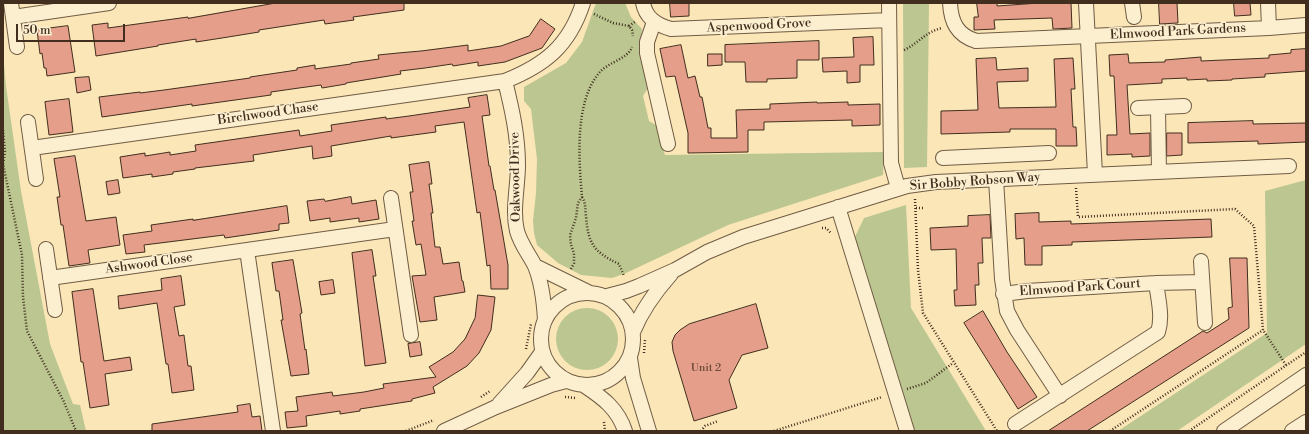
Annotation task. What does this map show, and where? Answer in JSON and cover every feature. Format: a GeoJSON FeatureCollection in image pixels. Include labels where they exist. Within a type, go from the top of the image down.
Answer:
{"type":"FeatureCollection","features":[{"type":"Feature","properties":{"kind":"street"},"geometry":{"type":"LineString","coordinates":[[17,47],[12,10],[109,3]]}},
{"type":"Feature","properties":{"kind":"street"},"geometry":{"type":"LineString","coordinates":[[643,3],[646,14],[654,22],[648,42],[647,53],[668,144]]}},
{"type":"Feature","properties":{"kind":"street"},"geometry":{"type":"LineString","coordinates":[[889,3],[891,163],[898,188]]}},
{"type":"Feature","properties":{"kind":"street"},"geometry":{"type":"LineString","coordinates":[[950,3],[954,26]]}},
{"type":"Feature","properties":{"kind":"street"},"geometry":{"type":"LineString","coordinates":[[1086,3],[1095,174]]}},
{"type":"Feature","properties":{"kind":"street"},"geometry":{"type":"LineString","coordinates":[[1132,3],[1134,17]]}},
{"type":"Feature","properties":{"kind":"street"},"geometry":{"type":"LineString","coordinates":[[1268,3],[1269,28]]}},
{"type":"Feature","properties":{"kind":"street"},"geometry":{"type":"LineString","coordinates":[[505,81],[525,73],[556,51],[567,39],[582,6]]}},
{"type":"Feature","properties":{"kind":"street","name":"Aspenwood Grove"},"geometry":{"type":"LineString","coordinates":[[654,22],[662,27],[679,29],[889,20]]}},
{"type":"Feature","properties":{"kind":"street","name":"Elmwood Park Gardens"},"geometry":{"type":"LineString","coordinates":[[954,26],[963,35],[976,41],[1269,28],[1306,25]]}},
{"type":"Feature","properties":{"kind":"street","name":"Birchwood Chase"},"geometry":{"type":"LineString","coordinates":[[32,148],[505,81]]}},
{"type":"Feature","properties":{"kind":"street","name":"Oakwood Drive"},"geometry":{"type":"LineString","coordinates":[[505,81],[517,135],[518,165],[515,215],[517,231],[524,249],[535,266],[542,289],[545,320]]}},
{"type":"Feature","properties":{"kind":"street"},"geometry":{"type":"LineString","coordinates":[[1138,108],[1184,106]]}},
{"type":"Feature","properties":{"kind":"street"},"geometry":{"type":"LineString","coordinates":[[1158,108],[1159,172]]}},
{"type":"Feature","properties":{"kind":"street"},"geometry":{"type":"LineString","coordinates":[[28,122],[36,179]]}},
{"type":"Feature","properties":{"kind":"street"},"geometry":{"type":"LineString","coordinates":[[1034,154],[1035,178]]}},
{"type":"Feature","properties":{"kind":"street"},"geometry":{"type":"LineString","coordinates":[[943,158],[1050,154]]}},
{"type":"Feature","properties":{"kind":"street"},"geometry":{"type":"LineString","coordinates":[[958,158],[958,181]]}},
{"type":"Feature","properties":{"kind":"street","name":"Sir Bobby Robson Way"},"geometry":{"type":"LineString","coordinates":[[607,296],[626,291],[676,270],[724,244],[898,188],[930,182],[1289,166]]}},
{"type":"Feature","properties":{"kind":"street","name":"Elmwood Park Court"},"geometry":{"type":"LineString","coordinates":[[996,179],[1003,294],[1007,311],[1017,330],[1060,396]]}},
{"type":"Feature","properties":{"kind":"street"},"geometry":{"type":"LineString","coordinates":[[391,198],[411,335]]}},
{"type":"Feature","properties":{"kind":"street"},"geometry":{"type":"LineString","coordinates":[[838,207],[907,431]]}},
{"type":"Feature","properties":{"kind":"street","name":"Ashwood Close"},"geometry":{"type":"LineString","coordinates":[[50,278],[396,229]]}},
{"type":"Feature","properties":{"kind":"street"},"geometry":{"type":"LineString","coordinates":[[46,249],[55,310]]}},
{"type":"Feature","properties":{"kind":"street"},"geometry":{"type":"LineString","coordinates":[[248,250],[273,431]]}},
{"type":"Feature","properties":{"kind":"street"},"geometry":{"type":"LineString","coordinates":[[1201,261],[1205,323]]}},
{"type":"Feature","properties":{"kind":"street"},"geometry":{"type":"LineString","coordinates":[[535,266],[590,293]]}},
{"type":"Feature","properties":{"kind":"street","name":"Sir Bobby Robson Way"},"geometry":{"type":"LineString","coordinates":[[639,333],[639,318],[649,301],[676,270]]}},
{"type":"Feature","properties":{"kind":"street","name":"Elmwood Park Court"},"geometry":{"type":"LineString","coordinates":[[1003,294],[1027,291],[1156,283],[1202,282]]}},
{"type":"Feature","properties":{"kind":"street","name":"Elmwood Park Court"},"geometry":{"type":"LineString","coordinates":[[1015,424],[1158,332],[1160,319],[1156,283]]}},
{"type":"Feature","properties":{"kind":"street"},"geometry":{"type":"LineString","coordinates":[[637,357],[610,378],[595,384],[585,386],[576,385],[566,382],[555,374],[547,364],[542,352],[540,341],[541,330],[551,311],[567,298],[578,294],[590,293],[607,296],[614,300],[625,311],[639,333],[633,349],[637,357],[633,378],[649,431]]}},
{"type":"Feature","properties":{"kind":"street"},"geometry":{"type":"LineString","coordinates":[[496,407],[527,373],[542,352]]}},
{"type":"Feature","properties":{"kind":"street"},"geometry":{"type":"LineString","coordinates":[[1224,431],[1306,375]]}},
{"type":"Feature","properties":{"kind":"street"},"geometry":{"type":"LineString","coordinates":[[444,431],[496,407],[551,385],[566,382]]}},
{"type":"Feature","properties":{"kind":"street"},"geometry":{"type":"LineString","coordinates":[[585,386],[600,395],[613,408],[625,431]]}},
{"type":"Feature","properties":{"kind":"street"},"geometry":{"type":"LineString","coordinates":[[1292,431],[1306,422]]}},
{"type":"Feature","properties":{"kind":"path"},"geometry":{"type":"LineString","coordinates":[[582,6],[606,20],[629,26],[632,30],[633,39]]}},
{"type":"Feature","properties":{"kind":"path"},"geometry":{"type":"LineString","coordinates":[[890,54],[905,50],[934,30],[954,26]]}},
{"type":"Feature","properties":{"kind":"path"},"geometry":{"type":"LineString","coordinates":[[624,276],[619,264],[605,257],[596,249],[590,240],[585,202],[582,198],[579,162],[581,127],[588,91],[602,69],[612,62],[627,55],[633,44]]}},
{"type":"Feature","properties":{"kind":"path"},"geometry":{"type":"LineString","coordinates":[[3,130],[5,152],[3,164],[22,255],[22,297],[27,331],[64,402],[76,431]]}},
{"type":"Feature","properties":{"kind":"path"},"geometry":{"type":"LineString","coordinates":[[1075,175],[1078,217],[1235,209],[1254,226],[1263,330],[1286,366]]}},
{"type":"Feature","properties":{"kind":"path"},"geometry":{"type":"LineString","coordinates":[[914,185],[918,270],[923,313],[996,431]]}},
{"type":"Feature","properties":{"kind":"path"},"geometry":{"type":"LineString","coordinates":[[570,273],[574,263],[574,253],[570,235],[576,218],[578,203],[582,198]]}},
{"type":"Feature","properties":{"kind":"path"},"geometry":{"type":"LineString","coordinates":[[916,208],[923,208]]}},
{"type":"Feature","properties":{"kind":"path"},"geometry":{"type":"LineString","coordinates":[[820,227],[826,228],[832,234],[846,230]]}},
{"type":"Feature","properties":{"kind":"path"},"geometry":{"type":"LineString","coordinates":[[1110,431],[1263,330]]}},
{"type":"Feature","properties":{"kind":"path"},"geometry":{"type":"LineString","coordinates":[[637,357],[639,333]]}},
{"type":"Feature","properties":{"kind":"path"},"geometry":{"type":"LineString","coordinates":[[1189,431],[1306,352]]}},
{"type":"Feature","properties":{"kind":"path"},"geometry":{"type":"LineString","coordinates":[[774,431],[926,382],[954,363]]}},
{"type":"Feature","properties":{"kind":"path"},"geometry":{"type":"LineString","coordinates":[[476,401],[494,388]]}},
{"type":"Feature","properties":{"kind":"path"},"geometry":{"type":"LineString","coordinates":[[406,431],[434,420]]}},
{"type":"Feature","properties":{"kind":"path"},"geometry":{"type":"LineString","coordinates":[[701,431],[705,426],[718,421]]}},
{"type":"Feature","properties":{"kind":"green space"},"geometry":{"type":"Polygon","coordinates":[[[596,3],[625,3],[631,17],[642,29],[640,47],[648,88],[643,96],[649,121],[656,125],[665,155],[884,152],[883,175],[728,225],[626,273],[612,278],[581,275],[558,263],[537,245],[534,233],[533,221],[537,159],[531,109],[524,101],[524,87],[566,63],[582,42],[596,3]]]}},
{"type":"Feature","properties":{"kind":"green space"},"geometry":{"type":"Polygon","coordinates":[[[903,3],[929,3],[927,167],[904,168],[903,3]]]}},
{"type":"Feature","properties":{"kind":"green space"},"geometry":{"type":"Polygon","coordinates":[[[3,54],[21,191],[50,344],[73,404],[80,405],[86,431],[3,431],[3,54]]]}},
{"type":"Feature","properties":{"kind":"green space"},"geometry":{"type":"Polygon","coordinates":[[[1306,180],[1306,344],[1177,431],[1118,431],[1267,333],[1265,191],[1306,180]]]}},
{"type":"Feature","properties":{"kind":"green space"},"geometry":{"type":"Polygon","coordinates":[[[906,205],[911,308],[986,431],[911,431],[854,239],[864,218],[906,205]]]}},
{"type":"Feature","properties":{"kind":"green space"},"geometry":{"type":"Polygon","coordinates":[[[587,308],[599,310],[609,317],[616,327],[618,339],[616,351],[609,361],[599,368],[587,370],[575,368],[565,361],[558,351],[556,339],[558,327],[565,317],[575,310],[587,308]]]}},
{"type":"Feature","properties":{"kind":"building"},"geometry":{"type":"Polygon","coordinates":[[[276,3],[404,3],[404,10],[353,17],[354,20],[325,24],[324,20],[259,30],[259,32],[222,38],[196,42],[196,39],[96,56],[92,25],[108,23],[108,28],[188,18],[276,3]]]}},
{"type":"Feature","properties":{"kind":"building"},"geometry":{"type":"Polygon","coordinates":[[[670,3],[689,3],[689,16],[671,17],[670,3]]]}},
{"type":"Feature","properties":{"kind":"building"},"geometry":{"type":"Polygon","coordinates":[[[977,3],[997,3],[997,6],[1039,3],[1071,3],[1072,28],[1053,29],[1052,18],[994,20],[995,29],[974,30],[974,17],[978,17],[977,3]]]}},
{"type":"Feature","properties":{"kind":"building"},"geometry":{"type":"Polygon","coordinates":[[[1159,3],[1177,3],[1178,23],[1160,24],[1159,3]]]}},
{"type":"Feature","properties":{"kind":"building"},"geometry":{"type":"Polygon","coordinates":[[[1234,3],[1250,3],[1251,15],[1235,16],[1234,3]]]}},
{"type":"Feature","properties":{"kind":"building"},"geometry":{"type":"Polygon","coordinates":[[[541,19],[555,29],[542,48],[505,62],[478,66],[478,62],[453,66],[452,64],[400,71],[401,74],[322,88],[321,85],[271,92],[271,95],[192,106],[192,104],[102,117],[99,97],[250,78],[297,70],[297,68],[315,65],[315,69],[351,64],[379,59],[378,55],[468,45],[468,51],[501,46],[529,36],[541,19]]]}},
{"type":"Feature","properties":{"kind":"building"},"geometry":{"type":"Polygon","coordinates":[[[68,26],[75,72],[47,76],[46,68],[44,68],[42,53],[40,54],[37,30],[68,26]]]}},
{"type":"Feature","properties":{"kind":"building"},"geometry":{"type":"Polygon","coordinates":[[[873,37],[874,65],[860,65],[860,82],[847,83],[847,71],[823,72],[822,58],[854,57],[853,38],[873,37]]]}},
{"type":"Feature","properties":{"kind":"building"},"geometry":{"type":"Polygon","coordinates":[[[819,41],[819,60],[797,60],[797,78],[767,79],[767,82],[746,82],[745,62],[725,62],[725,45],[819,41]]]}},
{"type":"Feature","properties":{"kind":"building"},"geometry":{"type":"Polygon","coordinates":[[[681,45],[688,78],[695,76],[700,97],[702,97],[708,128],[711,128],[711,138],[737,138],[736,110],[770,109],[770,104],[848,102],[848,105],[880,104],[880,125],[852,126],[852,120],[764,122],[764,130],[748,130],[748,152],[688,153],[688,133],[675,76],[666,77],[660,49],[681,45]]]}},
{"type":"Feature","properties":{"kind":"building"},"geometry":{"type":"Polygon","coordinates":[[[1306,49],[1306,71],[1265,74],[1265,77],[1232,80],[1207,81],[1207,79],[1187,80],[1187,78],[1162,79],[1162,83],[1127,85],[1130,134],[1150,133],[1150,156],[1132,157],[1132,154],[1107,155],[1107,135],[1117,135],[1114,76],[1110,76],[1109,55],[1128,54],[1129,63],[1165,62],[1165,60],[1201,57],[1201,61],[1269,58],[1269,55],[1291,53],[1291,50],[1306,49]]]}},
{"type":"Feature","properties":{"kind":"building"},"geometry":{"type":"Polygon","coordinates":[[[708,54],[722,54],[722,65],[708,66],[708,54]]]}},
{"type":"Feature","properties":{"kind":"building"},"geometry":{"type":"Polygon","coordinates":[[[996,58],[997,70],[1028,68],[1028,81],[997,82],[999,108],[1056,107],[1054,59],[1073,58],[1075,89],[1071,89],[1073,127],[1076,127],[1077,146],[1056,146],[1056,129],[1010,129],[1010,132],[941,134],[941,111],[978,110],[976,59],[996,58]]]}},
{"type":"Feature","properties":{"kind":"building"},"geometry":{"type":"Polygon","coordinates":[[[89,77],[91,90],[77,93],[75,78],[89,77]]]}},
{"type":"Feature","properties":{"kind":"building"},"geometry":{"type":"Polygon","coordinates":[[[487,95],[490,115],[482,116],[489,166],[495,190],[508,265],[508,289],[491,289],[490,265],[487,266],[480,212],[477,213],[464,122],[435,126],[436,132],[391,138],[391,136],[331,146],[332,156],[313,159],[312,146],[253,155],[254,161],[195,168],[173,172],[173,174],[152,177],[152,174],[123,178],[120,157],[145,153],[145,156],[170,152],[170,155],[196,151],[195,145],[299,130],[300,136],[332,131],[331,125],[470,107],[468,98],[487,95]]]}},
{"type":"Feature","properties":{"kind":"building"},"geometry":{"type":"Polygon","coordinates":[[[69,99],[73,132],[49,135],[45,102],[69,99]]]}},
{"type":"Feature","properties":{"kind":"building"},"geometry":{"type":"Polygon","coordinates":[[[1253,121],[1253,124],[1306,123],[1306,142],[1258,144],[1258,141],[1188,143],[1188,123],[1253,121]]]}},
{"type":"Feature","properties":{"kind":"building"},"geometry":{"type":"Polygon","coordinates":[[[1167,133],[1182,133],[1182,155],[1167,156],[1167,133]]]}},
{"type":"Feature","properties":{"kind":"building"},"geometry":{"type":"Polygon","coordinates":[[[75,156],[86,221],[116,217],[120,245],[88,250],[90,263],[69,266],[57,197],[60,197],[54,159],[75,156]]]}},
{"type":"Feature","properties":{"kind":"building"},"geometry":{"type":"Polygon","coordinates":[[[429,162],[432,184],[429,184],[433,213],[431,213],[435,247],[440,247],[443,264],[459,262],[465,292],[434,297],[437,320],[420,322],[412,276],[426,275],[421,244],[416,245],[412,221],[414,221],[410,192],[413,192],[409,165],[429,162]]]}},
{"type":"Feature","properties":{"kind":"building"},"geometry":{"type":"Polygon","coordinates":[[[118,180],[120,193],[108,195],[106,182],[118,180]]]}},
{"type":"Feature","properties":{"kind":"building"},"geometry":{"type":"Polygon","coordinates":[[[351,197],[352,204],[376,200],[379,219],[359,222],[359,218],[330,222],[330,218],[310,221],[307,201],[324,199],[325,201],[351,197]]]}},
{"type":"Feature","properties":{"kind":"building"},"geometry":{"type":"Polygon","coordinates":[[[287,206],[289,223],[279,224],[279,230],[225,238],[224,235],[144,245],[145,252],[126,254],[123,235],[152,231],[151,225],[287,206]]]}},
{"type":"Feature","properties":{"kind":"building"},"geometry":{"type":"Polygon","coordinates":[[[1039,213],[1039,222],[1071,221],[1071,224],[1211,219],[1212,237],[1072,242],[1072,245],[1042,246],[1042,265],[1025,265],[1024,238],[1016,239],[1015,214],[1039,213]]]}},
{"type":"Feature","properties":{"kind":"building"},"geometry":{"type":"Polygon","coordinates":[[[990,215],[991,238],[982,238],[983,263],[978,263],[979,285],[975,285],[976,305],[955,306],[954,290],[957,290],[956,249],[931,250],[930,228],[968,226],[968,216],[990,215]]]}},
{"type":"Feature","properties":{"kind":"building"},"geometry":{"type":"Polygon","coordinates":[[[372,250],[376,276],[373,276],[386,363],[365,366],[352,253],[372,250]]]}},
{"type":"Feature","properties":{"kind":"building"},"geometry":{"type":"Polygon","coordinates":[[[1230,258],[1247,258],[1249,328],[1087,431],[1048,431],[1203,331],[1207,333],[1229,319],[1228,308],[1232,307],[1230,258]]]}},
{"type":"Feature","properties":{"kind":"building"},"geometry":{"type":"Polygon","coordinates":[[[293,260],[302,313],[300,314],[309,374],[291,376],[281,320],[283,320],[279,291],[276,291],[272,263],[293,260]]]}},
{"type":"Feature","properties":{"kind":"building"},"geometry":{"type":"Polygon","coordinates":[[[181,276],[185,305],[174,307],[179,336],[184,335],[188,366],[191,366],[194,390],[172,393],[157,303],[119,309],[118,296],[162,290],[161,279],[181,276]]]}},
{"type":"Feature","properties":{"kind":"building"},"geometry":{"type":"Polygon","coordinates":[[[333,280],[335,293],[321,295],[319,282],[333,280]]]}},
{"type":"Feature","properties":{"kind":"building"},"geometry":{"type":"Polygon","coordinates":[[[93,289],[104,361],[130,357],[132,370],[105,374],[109,405],[90,408],[83,362],[81,362],[72,292],[93,289]]]}},
{"type":"Feature","properties":{"kind":"building"},"geometry":{"type":"Polygon","coordinates":[[[478,295],[495,297],[491,330],[479,353],[467,366],[433,387],[435,393],[412,399],[412,401],[360,409],[360,411],[340,414],[340,411],[306,416],[307,426],[287,428],[285,412],[298,411],[296,397],[332,392],[333,396],[364,392],[384,388],[383,384],[436,377],[429,367],[453,352],[465,339],[475,318],[478,295]]]}},
{"type":"Feature","properties":{"kind":"building"},"geometry":{"type":"Polygon","coordinates":[[[756,304],[768,348],[742,355],[729,380],[737,408],[694,421],[673,351],[672,342],[675,335],[689,324],[756,304]]]}},
{"type":"Feature","properties":{"kind":"building"},"geometry":{"type":"Polygon","coordinates":[[[983,311],[1007,352],[1037,397],[1018,409],[964,323],[983,311]]]}},
{"type":"Feature","properties":{"kind":"building"},"geometry":{"type":"Polygon","coordinates":[[[420,342],[422,355],[410,357],[408,344],[420,342]]]}},
{"type":"Feature","properties":{"kind":"building"},"geometry":{"type":"Polygon","coordinates":[[[250,404],[252,417],[260,416],[262,431],[152,431],[152,424],[238,412],[237,406],[250,404]]]}}]}
